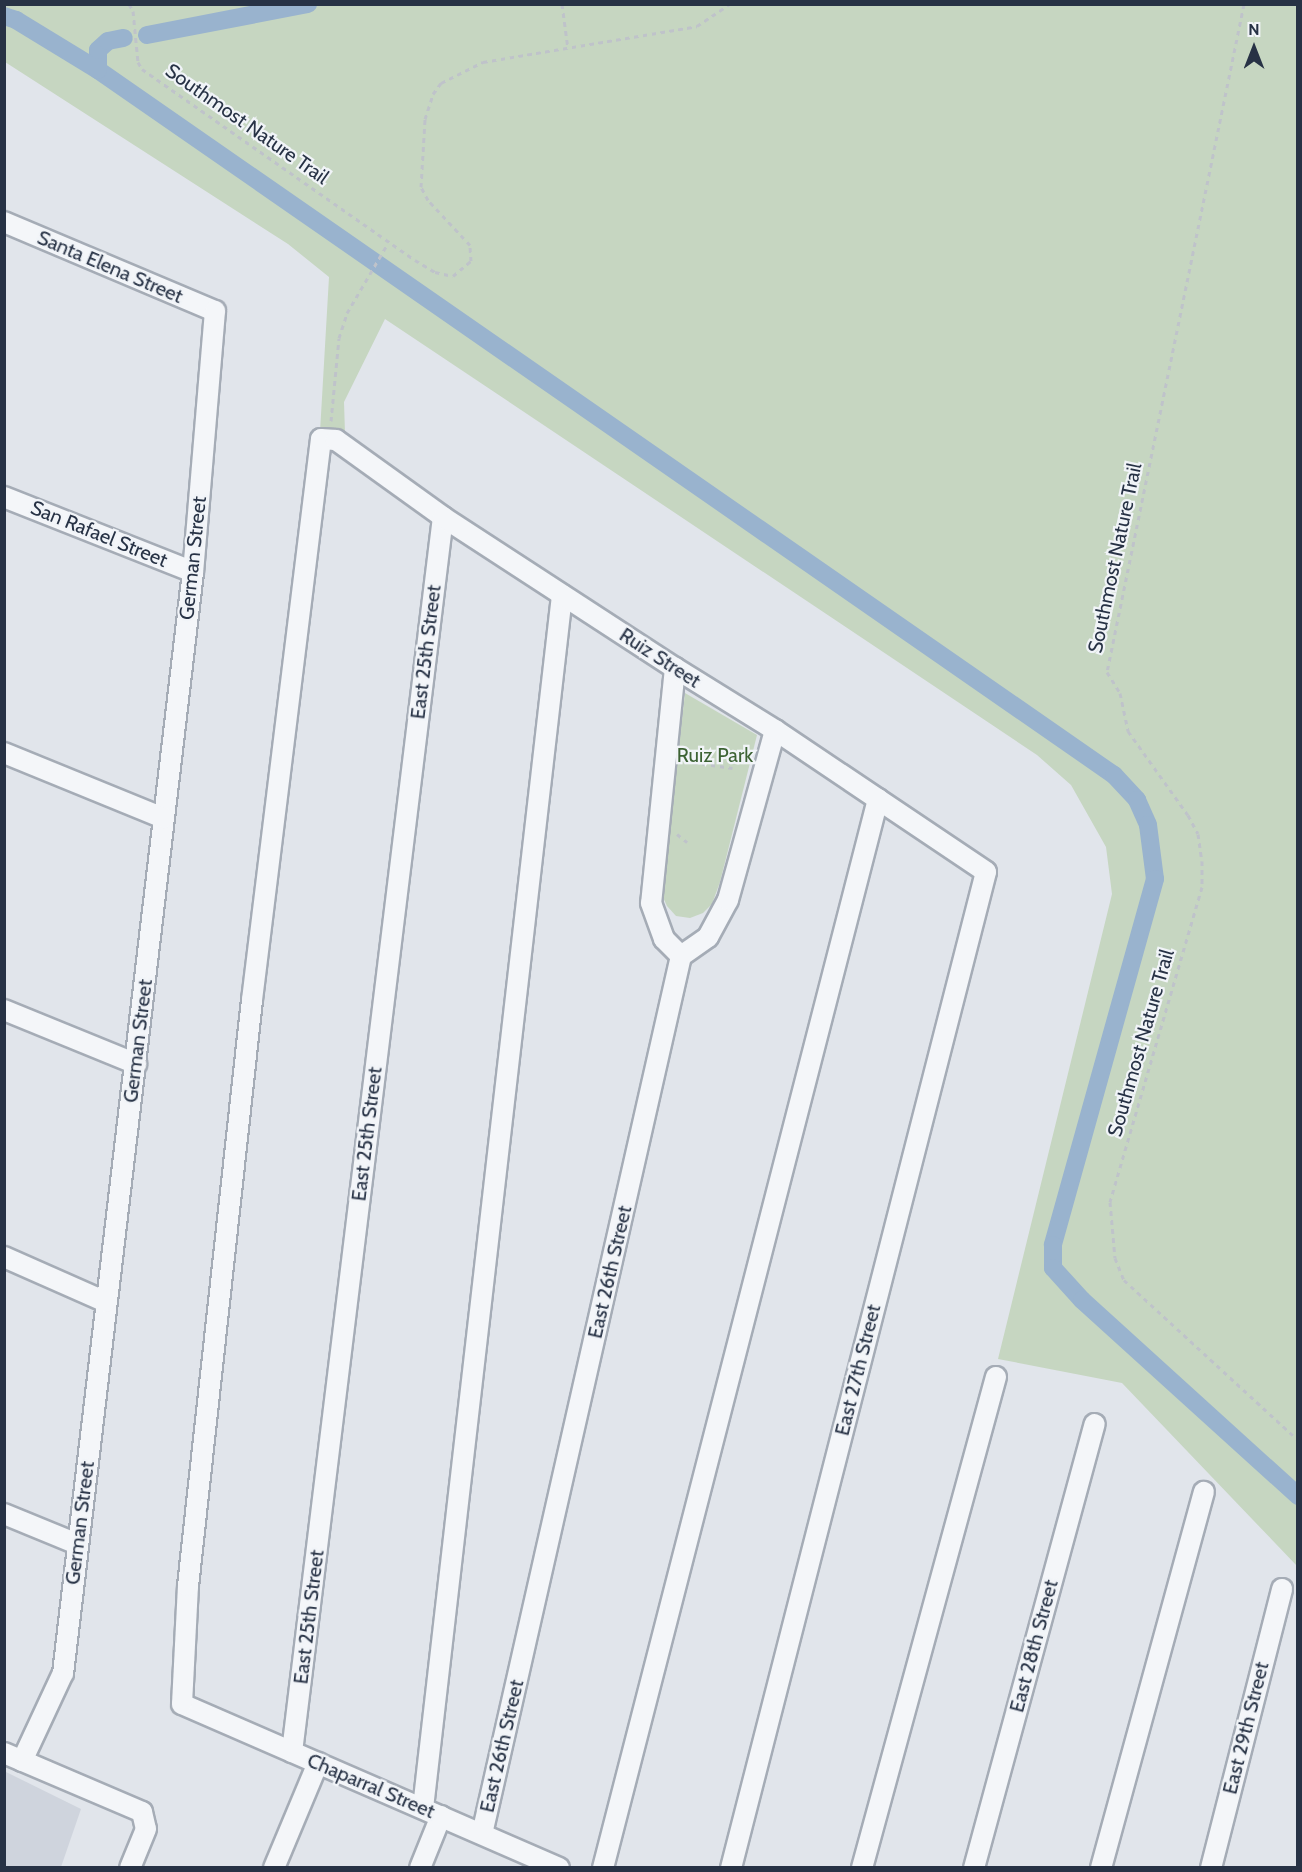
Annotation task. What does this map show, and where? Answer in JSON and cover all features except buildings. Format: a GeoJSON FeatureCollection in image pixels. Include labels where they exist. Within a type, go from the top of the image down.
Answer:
{"type":"FeatureCollection","features":[{"type":"Feature","properties":{"kind":"street","name":"Santa Elena Street"},"geometry":{"type":"LineString","coordinates":[[4,222],[215,311]]}},
{"type":"Feature","properties":{"kind":"street","name":"German Street"},"geometry":{"type":"LineString","coordinates":[[13,1757],[63,1672],[193,572],[215,311]]}},
{"type":"Feature","properties":{"kind":"street","name":"Chaparral Street"},"geometry":{"type":"LineString","coordinates":[[336,440],[321,439],[252,1000],[188,1586],[182,1704],[559,1867]]}},
{"type":"Feature","properties":{"kind":"street","name":"Ruiz Street"},"geometry":{"type":"LineString","coordinates":[[336,440],[443,517],[675,668],[775,730],[986,872]]}},
{"type":"Feature","properties":{"kind":"street","name":"San Rafael Street"},"geometry":{"type":"LineString","coordinates":[[4,497],[193,572]]}},
{"type":"Feature","properties":{"kind":"street","name":"East 25th Street"},"geometry":{"type":"LineString","coordinates":[[292,1752],[443,517]]}},
{"type":"Feature","properties":{"kind":"street"},"geometry":{"type":"LineString","coordinates":[[420,1868],[432,1812],[562,595]]}},
{"type":"Feature","properties":{"kind":"street"},"geometry":{"type":"LineString","coordinates":[[675,668],[651,903],[664,939],[681,956],[708,937],[728,900],[775,730]]}},
{"type":"Feature","properties":{"kind":"street"},"geometry":{"type":"LineString","coordinates":[[4,753],[163,818]]}},
{"type":"Feature","properties":{"kind":"street"},"geometry":{"type":"LineString","coordinates":[[603,1868],[878,799]]}},
{"type":"Feature","properties":{"kind":"street","name":"East 27th Street"},"geometry":{"type":"LineString","coordinates":[[731,1868],[986,872]]}},
{"type":"Feature","properties":{"kind":"street","name":"East 26th Street"},"geometry":{"type":"LineString","coordinates":[[482,1834],[681,956]]}},
{"type":"Feature","properties":{"kind":"street"},"geometry":{"type":"LineString","coordinates":[[4,1010],[136,1064]]}},
{"type":"Feature","properties":{"kind":"street"},"geometry":{"type":"LineString","coordinates":[[4,1257],[106,1302]]}},
{"type":"Feature","properties":{"kind":"street"},"geometry":{"type":"LineString","coordinates":[[862,1868],[996,1377]]}},
{"type":"Feature","properties":{"kind":"street","name":"East 28th Street"},"geometry":{"type":"LineString","coordinates":[[974,1868],[1095,1424]]}},
{"type":"Feature","properties":{"kind":"street"},"geometry":{"type":"LineString","coordinates":[[1101,1868],[1204,1492]]}},
{"type":"Feature","properties":{"kind":"street"},"geometry":{"type":"LineString","coordinates":[[4,1514],[77,1544]]}},
{"type":"Feature","properties":{"kind":"street","name":"East 29th Street"},"geometry":{"type":"LineString","coordinates":[[1211,1868],[1282,1589]]}},
{"type":"Feature","properties":{"kind":"street"},"geometry":{"type":"LineString","coordinates":[[13,1757],[142,1812],[146,1829],[130,1868]]}},
{"type":"Feature","properties":{"kind":"street"},"geometry":{"type":"LineString","coordinates":[[274,1868],[318,1763]]}},
{"type":"Feature","properties":{"kind":"path"},"geometry":{"type":"LineString","coordinates":[[41,4],[68,4]]}},
{"type":"Feature","properties":{"kind":"path","name":"Southmost Nature Trail"},"geometry":{"type":"LineString","coordinates":[[129,4],[133,11],[138,62],[142,69],[389,242],[435,272],[453,276],[464,270],[471,261],[470,245],[428,200],[421,187],[425,119],[433,94],[441,83],[483,62],[697,26],[730,4]]}},
{"type":"Feature","properties":{"kind":"path"},"geometry":{"type":"LineString","coordinates":[[562,4],[568,49]]}},
{"type":"Feature","properties":{"kind":"path","name":"Southmost Nature Trail"},"geometry":{"type":"LineString","coordinates":[[1244,4],[1107,672],[1120,693],[1128,730],[1188,815],[1198,834],[1203,861],[1203,887],[1110,1202],[1115,1258],[1124,1280],[1298,1440]]}},
{"type":"Feature","properties":{"kind":"path"},"geometry":{"type":"LineString","coordinates":[[336,440],[331,426],[339,338],[347,313],[389,242]]}},
{"type":"Feature","properties":{"kind":"path"},"geometry":{"type":"LineString","coordinates":[[665,766],[689,760],[732,768]]}},
{"type":"Feature","properties":{"kind":"shaded area"},"geometry":{"type":"Polygon","coordinates":[[[4,1771],[81,1809],[61,1867],[5,1867],[4,1771]]]}},
{"type":"Feature","properties":{"kind":"green space"},"geometry":{"type":"Polygon","coordinates":[[[5,4],[1297,5],[1297,1566],[1122,1383],[998,1359],[1112,894],[1106,847],[1071,785],[1037,755],[385,319],[344,402],[345,433],[320,432],[329,277],[288,244],[5,62],[5,4]]]}},
{"type":"Feature","properties":{"kind":"green space","name":"Ruiz Park"},"geometry":{"type":"Polygon","coordinates":[[[685,693],[757,735],[720,882],[712,904],[703,913],[690,918],[676,916],[667,906],[662,895],[685,693]]]}},
{"type":"Feature","properties":{"kind":"waterway"},"geometry":{"type":"LineString","coordinates":[[147,35],[308,4]]}},
{"type":"Feature","properties":{"kind":"waterway"},"geometry":{"type":"LineString","coordinates":[[4,16],[16,20],[98,70],[1114,775],[1137,800],[1148,825],[1155,879],[1053,1245],[1053,1268],[1082,1300],[1298,1496]]}},
{"type":"Feature","properties":{"kind":"waterway"},"geometry":{"type":"LineString","coordinates":[[98,70],[98,50],[108,41],[124,38]]}}]}
